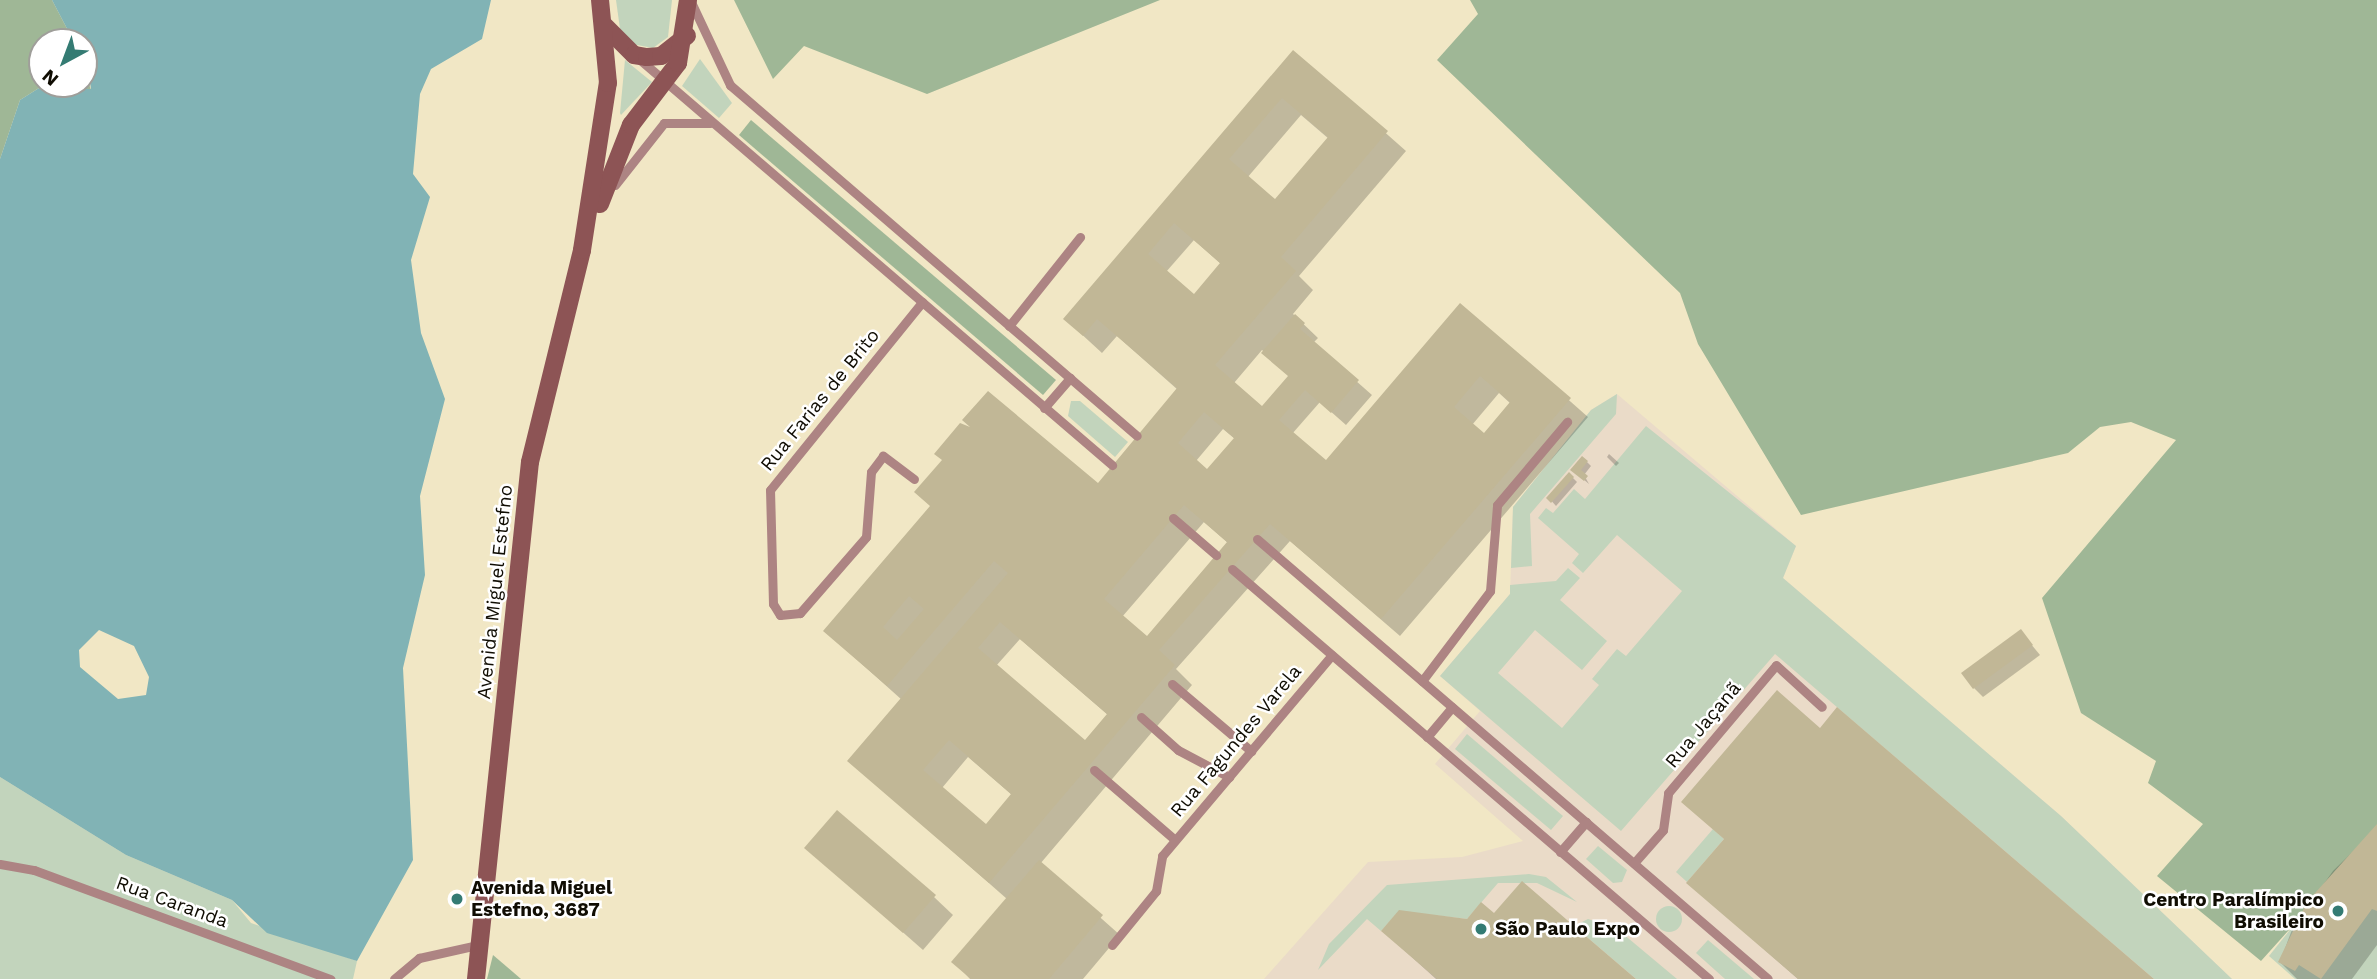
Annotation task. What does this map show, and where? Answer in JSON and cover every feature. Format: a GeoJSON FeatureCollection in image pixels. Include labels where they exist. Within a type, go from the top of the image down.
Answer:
{"type":"FeatureCollection","features":[{"type":"Feature","properties":{"kind":"main road","name":"Avenida Miguel Estefno"},"geometry":{"type":"LineString","coordinates":[[476,979],[484,943],[530,462],[582,250],[608,83],[605,26],[600,0]]}},
{"type":"Feature","properties":{"kind":"main road","name":"Avenida Miguel Estefno"},"geometry":{"type":"LineString","coordinates":[[582,250],[620,145],[666,82],[687,36],[689,0]]}},
{"type":"Feature","properties":{"kind":"main road"},"geometry":{"type":"LineString","coordinates":[[605,26],[634,55],[661,56],[687,36]]}},
{"type":"Feature","properties":{"kind":"lane"},"geometry":{"type":"LineString","coordinates":[[689,0],[730,85],[1137,436]]}},
{"type":"Feature","properties":{"kind":"lane"},"geometry":{"type":"LineString","coordinates":[[634,55],[1112,465]]}},
{"type":"Feature","properties":{"kind":"lane"},"geometry":{"type":"LineString","coordinates":[[596,216],[624,171],[664,123],[713,124]]}},
{"type":"Feature","properties":{"kind":"lane"},"geometry":{"type":"LineString","coordinates":[[1009,326],[1080,237]]}},
{"type":"Feature","properties":{"kind":"lane","name":"Rua Farias de Brito"},"geometry":{"type":"LineString","coordinates":[[914,479],[883,456],[871,472],[866,537],[800,613],[780,615],[773,604],[770,490],[922,302]]}},
{"type":"Feature","properties":{"kind":"lane"},"geometry":{"type":"LineString","coordinates":[[1044,408],[1070,378]]}},
{"type":"Feature","properties":{"kind":"lane"},"geometry":{"type":"LineString","coordinates":[[1422,681],[1490,590],[1497,505],[1567,422]]}},
{"type":"Feature","properties":{"kind":"lane"},"geometry":{"type":"LineString","coordinates":[[1173,518],[1216,555]]}},
{"type":"Feature","properties":{"kind":"lane"},"geometry":{"type":"LineString","coordinates":[[1257,539],[1768,979]]}},
{"type":"Feature","properties":{"kind":"lane"},"geometry":{"type":"LineString","coordinates":[[1232,569],[1709,979]]}},
{"type":"Feature","properties":{"kind":"lane","name":"Rua Fagundes Varela"},"geometry":{"type":"LineString","coordinates":[[1112,945],[1156,891],[1167,850],[1332,655]]}},
{"type":"Feature","properties":{"kind":"lane","name":"Rua Jaçanã"},"geometry":{"type":"LineString","coordinates":[[1634,863],[1663,830],[1668,793],[1776,665],[1822,707]]}},
{"type":"Feature","properties":{"kind":"lane"},"geometry":{"type":"LineString","coordinates":[[1172,684],[1251,751]]}},
{"type":"Feature","properties":{"kind":"lane"},"geometry":{"type":"LineString","coordinates":[[1427,737],[1452,707]]}},
{"type":"Feature","properties":{"kind":"lane"},"geometry":{"type":"LineString","coordinates":[[1141,717],[1178,750],[1229,777]]}},
{"type":"Feature","properties":{"kind":"lane"},"geometry":{"type":"LineString","coordinates":[[1094,770],[1175,840]]}},
{"type":"Feature","properties":{"kind":"lane"},"geometry":{"type":"LineString","coordinates":[[1560,852],[1586,822]]}},
{"type":"Feature","properties":{"kind":"lane","name":"Rua Caranda"},"geometry":{"type":"LineString","coordinates":[[0,864],[34,870],[331,979]]}},
{"type":"Feature","properties":{"kind":"lane"},"geometry":{"type":"LineString","coordinates":[[394,979],[419,958],[484,943]]}},
{"type":"Feature","properties":{"kind":"shaded area","name":"São Paulo Expo"},"geometry":{"type":"Polygon","coordinates":[[[1617,394],[1796,546],[1783,578],[2061,816],[2232,979],[1264,979],[1368,862],[1462,857],[1523,841],[1435,764],[1480,711],[1440,676],[1510,594],[1513,507],[1591,410],[1617,394]]]}},
{"type":"Feature","properties":{"kind":"green space"},"geometry":{"type":"Polygon","coordinates":[[[0,0],[52,0],[67,28],[28,28],[28,95],[20,100],[0,159],[0,0]]]}},
{"type":"Feature","properties":{"kind":"green space"},"geometry":{"type":"Polygon","coordinates":[[[616,0],[672,0],[668,37],[653,48],[632,44],[620,29],[616,0]]]}},
{"type":"Feature","properties":{"kind":"green space"},"geometry":{"type":"Polygon","coordinates":[[[734,0],[1160,0],[927,94],[804,46],[773,79],[734,0]]]}},
{"type":"Feature","properties":{"kind":"green space"},"geometry":{"type":"Polygon","coordinates":[[[1470,0],[2377,0],[2377,832],[2261,961],[2157,876],[2203,824],[2148,783],[2156,761],[2081,713],[2042,598],[2176,440],[2131,422],[2100,427],[2068,453],[1801,515],[1698,344],[1680,293],[1437,60],[1478,14],[1470,0]]]}},
{"type":"Feature","properties":{"kind":"green space"},"geometry":{"type":"Polygon","coordinates":[[[700,59],[732,103],[719,118],[682,86],[700,59]]]}},
{"type":"Feature","properties":{"kind":"green space"},"geometry":{"type":"Polygon","coordinates":[[[625,60],[652,82],[621,115],[620,113],[625,60]]]}},
{"type":"Feature","properties":{"kind":"green space"},"geometry":{"type":"Polygon","coordinates":[[[751,120],[1056,380],[1043,395],[739,135],[751,120]]]}},
{"type":"Feature","properties":{"kind":"green space"},"geometry":{"type":"Polygon","coordinates":[[[1617,394],[1616,414],[1530,514],[1532,566],[1511,568],[1513,507],[1591,410],[1617,394]]]}},
{"type":"Feature","properties":{"kind":"green space"},"geometry":{"type":"Polygon","coordinates":[[[1071,401],[1080,401],[1128,442],[1115,457],[1068,416],[1071,401]]]}},
{"type":"Feature","properties":{"kind":"green space"},"geometry":{"type":"Polygon","coordinates":[[[1646,426],[1796,546],[1783,578],[2061,816],[2232,979],[2154,979],[1775,654],[1621,831],[1440,676],[1510,594],[1510,585],[1556,581],[1568,568],[1580,578],[1560,600],[1607,641],[1582,670],[1535,630],[1498,673],[1562,728],[1599,685],[1592,679],[1617,649],[1626,656],[1682,591],[1617,535],[1583,573],[1572,563],[1579,554],[1538,518],[1546,508],[1553,513],[1574,489],[1585,499],[1646,426]]]}},
{"type":"Feature","properties":{"kind":"green space"},"geometry":{"type":"Polygon","coordinates":[[[1467,734],[1563,816],[1551,830],[1455,749],[1467,734]]]}},
{"type":"Feature","properties":{"kind":"green space"},"geometry":{"type":"Polygon","coordinates":[[[0,777],[126,855],[232,900],[251,923],[357,961],[353,979],[0,979],[0,777]]]}},
{"type":"Feature","properties":{"kind":"green space","name":"Centro Paralímpico Brasileiro"},"geometry":{"type":"Polygon","coordinates":[[[2377,821],[2377,979],[2295,979],[2269,956],[2377,821]]]}},
{"type":"Feature","properties":{"kind":"green space"},"geometry":{"type":"Polygon","coordinates":[[[1713,829],[1724,839],[1687,882],[1676,872],[1713,829]]]}},
{"type":"Feature","properties":{"kind":"green space"},"geometry":{"type":"Polygon","coordinates":[[[1598,846],[1627,870],[1622,882],[1613,883],[1586,859],[1598,846]]]}},
{"type":"Feature","properties":{"kind":"green space"},"geometry":{"type":"Polygon","coordinates":[[[1529,874],[1546,877],[1577,902],[1537,883],[1498,883],[1467,919],[1399,911],[1381,931],[1367,919],[1318,970],[1329,944],[1387,885],[1529,874]]]}},
{"type":"Feature","properties":{"kind":"green space"},"geometry":{"type":"Polygon","coordinates":[[[1669,906],[1678,910],[1682,919],[1678,928],[1669,932],[1660,928],[1656,919],[1660,910],[1669,906]]]}},
{"type":"Feature","properties":{"kind":"green space"},"geometry":{"type":"Polygon","coordinates":[[[1588,919],[1616,928],[1677,979],[1636,979],[1574,926],[1588,919]]]}},
{"type":"Feature","properties":{"kind":"green space"},"geometry":{"type":"Polygon","coordinates":[[[1708,940],[1754,979],[1725,979],[1696,953],[1708,940]]]}},
{"type":"Feature","properties":{"kind":"green space"},"geometry":{"type":"Polygon","coordinates":[[[493,955],[521,979],[487,979],[493,955]]]}},
{"type":"Feature","properties":{"kind":"water"},"geometry":{"type":"Polygon","coordinates":[[[52,0],[491,0],[482,39],[431,69],[420,94],[413,174],[430,197],[411,260],[421,333],[445,399],[420,496],[425,575],[403,668],[413,860],[357,961],[267,933],[232,900],[126,855],[0,777],[0,159],[20,100],[28,95],[28,98],[98,98],[98,28],[67,28],[52,0]],[[99,630],[79,650],[80,667],[118,699],[146,695],[149,677],[134,646],[99,630]]]}},
{"type":"Feature","properties":{"kind":"building"},"geometry":{"type":"Polygon","coordinates":[[[1293,50],[1388,131],[1281,257],[1296,271],[1215,365],[1262,406],[1288,376],[1261,353],[1295,314],[1305,323],[1300,329],[1359,380],[1331,413],[1305,390],[1279,420],[1326,460],[1460,303],[1571,398],[1381,619],[1270,524],[1159,650],[1175,665],[989,883],[847,761],[1008,573],[994,561],[887,686],[823,631],[930,506],[914,492],[942,460],[934,454],[960,423],[970,427],[962,420],[988,391],[1098,483],[1177,388],[1097,319],[1083,336],[1063,319],[1293,50]],[[1282,98],[1229,159],[1275,199],[1328,137],[1282,98]],[[1174,223],[1148,254],[1194,294],[1220,263],[1174,223]],[[1480,376],[1454,407],[1484,433],[1510,402],[1480,376]],[[1204,412],[1178,443],[1207,469],[1234,438],[1204,412]],[[1184,505],[1104,599],[1147,636],[1227,542],[1184,505]],[[909,596],[883,627],[897,640],[924,609],[909,596]],[[1000,622],[978,648],[1085,740],[1107,714],[1000,622]],[[949,740],[923,770],[986,824],[1011,794],[949,740]]]}},
{"type":"Feature","properties":{"kind":"building"},"geometry":{"type":"Polygon","coordinates":[[[1582,456],[1588,461],[1581,470],[1588,476],[1584,481],[1570,470],[1582,456]]]}},
{"type":"Feature","properties":{"kind":"building"},"geometry":{"type":"Polygon","coordinates":[[[1569,472],[1574,477],[1551,503],[1546,498],[1569,472]]]}},
{"type":"Feature","properties":{"kind":"building"},"geometry":{"type":"Polygon","coordinates":[[[2021,629],[2033,645],[1973,689],[1961,673],[2021,629]]]}},
{"type":"Feature","properties":{"kind":"building"},"geometry":{"type":"Polygon","coordinates":[[[1777,690],[1820,728],[1837,707],[2154,979],[1798,979],[1686,883],[1724,839],[1681,802],[1777,690]]]}},
{"type":"Feature","properties":{"kind":"building"},"geometry":{"type":"Polygon","coordinates":[[[837,810],[936,895],[903,933],[804,848],[837,810]]]}},
{"type":"Feature","properties":{"kind":"building","name":"Centro Paralímpico Brasileiro"},"geometry":{"type":"Polygon","coordinates":[[[2377,824],[2377,911],[2372,909],[2321,979],[2299,965],[2295,971],[2278,962],[2307,902],[2377,824]]]}},
{"type":"Feature","properties":{"kind":"building"},"geometry":{"type":"Polygon","coordinates":[[[1039,860],[1103,915],[1049,979],[971,979],[951,962],[1039,860]]]}},
{"type":"Feature","properties":{"kind":"building","name":"São Paulo Expo"},"geometry":{"type":"Polygon","coordinates":[[[1522,881],[1636,979],[1437,979],[1381,931],[1399,910],[1467,919],[1481,902],[1494,913],[1522,881]]]}},
{"type":"Feature","properties":{"kind":"place","name":"Avenida Miguel Estefno, 3687"},"geometry":{"type":"Point","coordinates":[457,899]}},
{"type":"Feature","properties":{"kind":"place","name":"Centro Paralímpico Brasileiro"},"geometry":{"type":"Point","coordinates":[2338,911]}},
{"type":"Feature","properties":{"kind":"place","name":"São Paulo Expo"},"geometry":{"type":"Point","coordinates":[1481,929]}}]}
